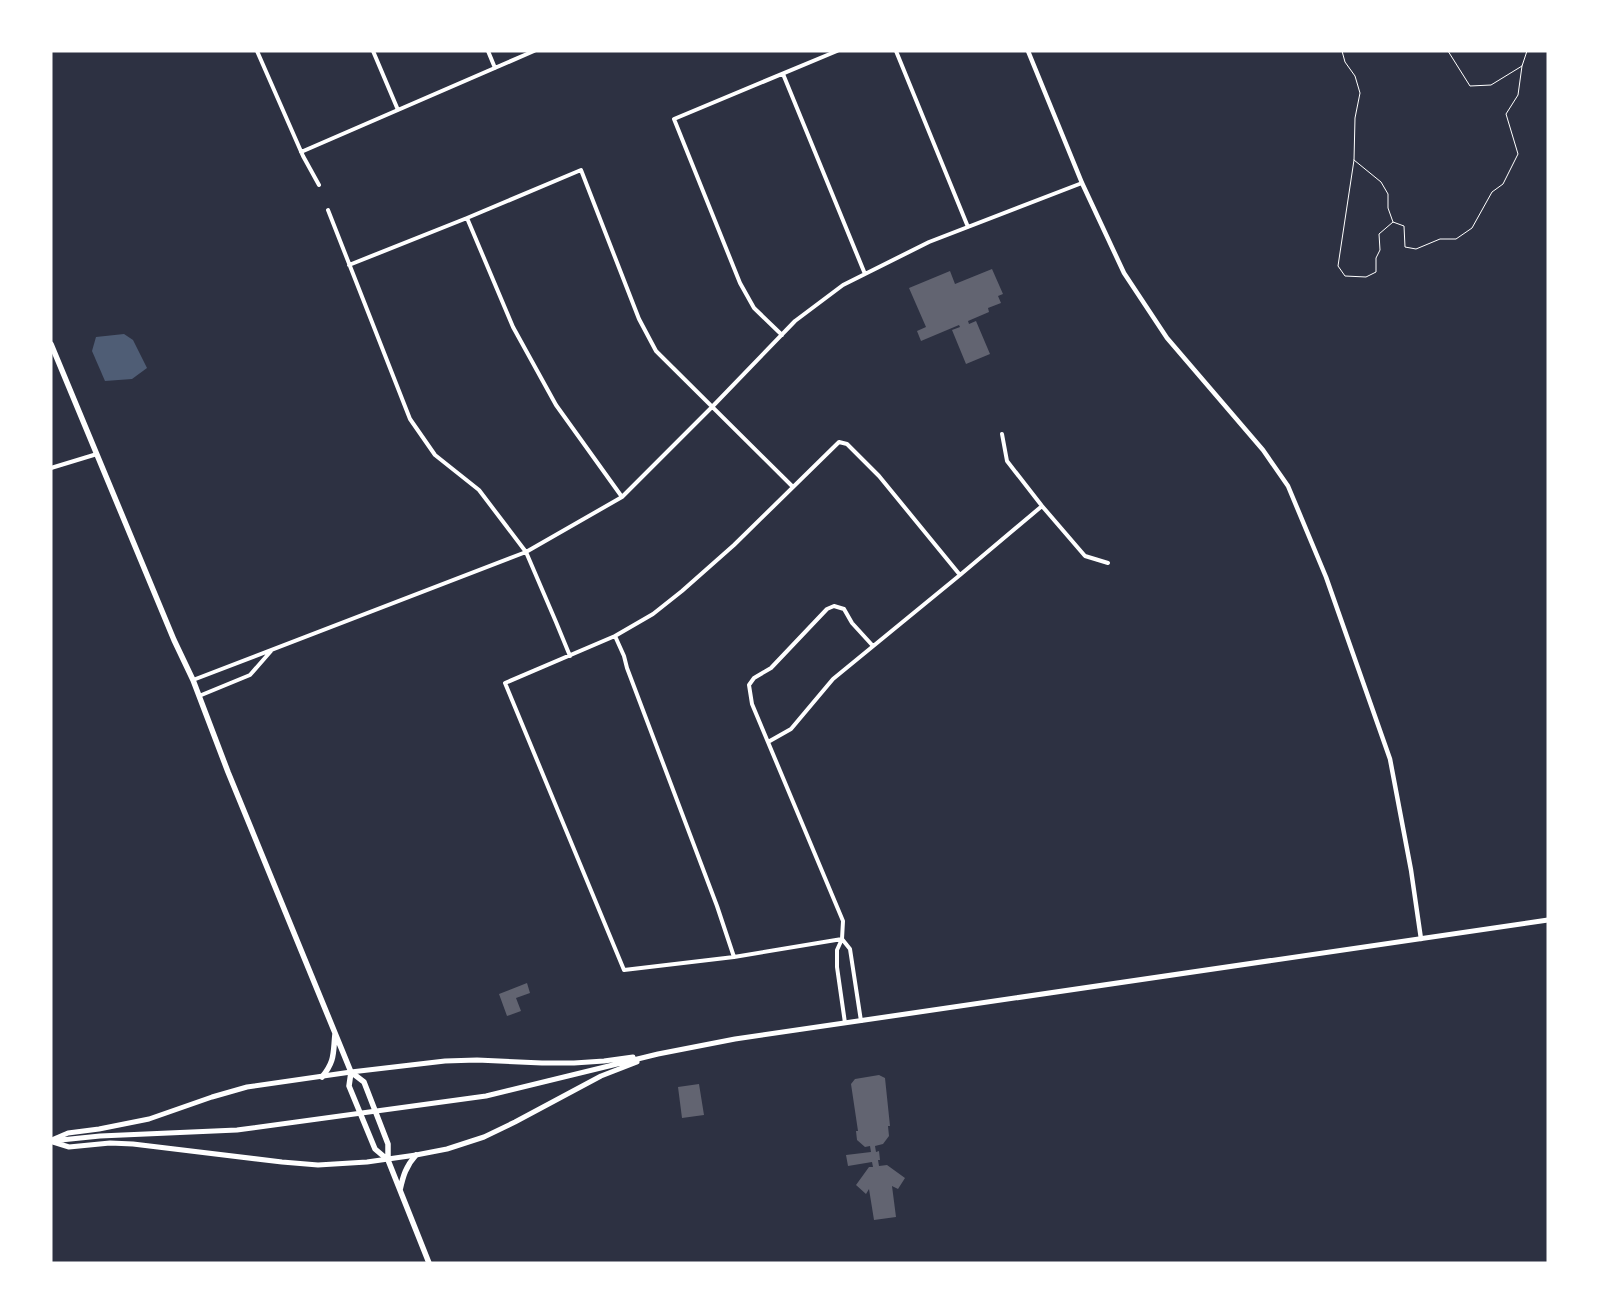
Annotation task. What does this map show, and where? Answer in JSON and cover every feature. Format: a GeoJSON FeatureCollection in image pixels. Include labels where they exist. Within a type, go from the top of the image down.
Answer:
{"type":"FeatureCollection","features":[{"type":"Feature","properties":{"kind":"main road"},"geometry":{"type":"LineString","coordinates":[[51,344],[174,640],[193,680],[335,1032],[351,1072],[349,1086],[374,1149],[388,1160]]}},
{"type":"Feature","properties":{"kind":"main road"},"geometry":{"type":"LineString","coordinates":[[51,1141],[100,1136],[237,1130],[486,1096],[658,1054],[735,1039],[1548,920]]}},
{"type":"Feature","properties":{"kind":"main road"},"geometry":{"type":"LineString","coordinates":[[322,1077],[330,1067],[333,1059],[335,1032]]}},
{"type":"Feature","properties":{"kind":"main road"},"geometry":{"type":"LineString","coordinates":[[51,1141],[68,1133],[149,1119],[247,1087],[351,1072],[445,1061],[574,1063],[658,1054]]}},
{"type":"Feature","properties":{"kind":"main road"},"geometry":{"type":"LineString","coordinates":[[51,1141],[69,1147],[110,1142],[318,1165],[388,1160],[447,1149],[484,1137],[601,1076],[658,1054]]}},
{"type":"Feature","properties":{"kind":"main road"},"geometry":{"type":"LineString","coordinates":[[351,1072],[364,1082],[388,1144],[388,1160],[429,1263]]}},
{"type":"Feature","properties":{"kind":"main road"},"geometry":{"type":"LineString","coordinates":[[400,1190],[405,1170],[416,1155]]}},
{"type":"Feature","properties":{"kind":"street"},"geometry":{"type":"LineString","coordinates":[[257,51],[301,152],[319,185]]}},
{"type":"Feature","properties":{"kind":"street"},"geometry":{"type":"LineString","coordinates":[[373,51],[398,110]]}},
{"type":"Feature","properties":{"kind":"street"},"geometry":{"type":"LineString","coordinates":[[488,51],[495,68]]}},
{"type":"Feature","properties":{"kind":"street"},"geometry":{"type":"LineString","coordinates":[[301,152],[534,51]]}},
{"type":"Feature","properties":{"kind":"street"},"geometry":{"type":"LineString","coordinates":[[782,335],[754,308],[747,298],[674,119],[837,51]]}},
{"type":"Feature","properties":{"kind":"street"},"geometry":{"type":"LineString","coordinates":[[896,51],[968,227]]}},
{"type":"Feature","properties":{"kind":"street"},"geometry":{"type":"LineString","coordinates":[[1028,51],[1082,184],[1124,273],[1167,338],[1263,450],[1288,486],[1326,577],[1390,759],[1411,870],[1421,939]]}},
{"type":"Feature","properties":{"kind":"street"},"geometry":{"type":"LineString","coordinates":[[783,74],[865,274]]}},
{"type":"Feature","properties":{"kind":"street"},"geometry":{"type":"LineString","coordinates":[[349,265],[580,170],[639,319],[656,351],[793,487]]}},
{"type":"Feature","properties":{"kind":"street"},"geometry":{"type":"LineString","coordinates":[[193,680],[526,552],[622,496],[795,321],[843,285],[929,242],[1082,184]]}},
{"type":"Feature","properties":{"kind":"street"},"geometry":{"type":"LineString","coordinates":[[328,210],[410,419],[435,455],[479,490],[526,552],[570,656]]}},
{"type":"Feature","properties":{"kind":"street"},"geometry":{"type":"LineString","coordinates":[[467,218],[518,336],[556,404],[622,496]]}},
{"type":"Feature","properties":{"kind":"street"},"geometry":{"type":"LineString","coordinates":[[1002,434],[1006,461],[1042,506],[1085,556],[1108,563]]}},
{"type":"Feature","properties":{"kind":"street"},"geometry":{"type":"LineString","coordinates":[[842,939],[734,957],[624,970],[504,683],[615,636],[652,614],[682,591],[734,545],[839,442],[847,444],[879,476],[960,575]]}},
{"type":"Feature","properties":{"kind":"street"},"geometry":{"type":"LineString","coordinates":[[51,468],[97,454]]}},
{"type":"Feature","properties":{"kind":"street"},"geometry":{"type":"LineString","coordinates":[[768,742],[790,729],[833,679],[1042,506]]}},
{"type":"Feature","properties":{"kind":"street"},"geometry":{"type":"LineString","coordinates":[[845,1023],[837,967],[837,950],[842,939],[842,921],[752,704],[749,695],[749,685],[754,678],[771,668],[826,609],[834,606],[844,609],[852,623],[873,646]]}},
{"type":"Feature","properties":{"kind":"street"},"geometry":{"type":"LineString","coordinates":[[615,636],[717,906],[734,957]]}},
{"type":"Feature","properties":{"kind":"street"},"geometry":{"type":"LineString","coordinates":[[198,696],[250,675],[271,650]]}},
{"type":"Feature","properties":{"kind":"street"},"geometry":{"type":"LineString","coordinates":[[842,939],[850,949],[861,1021]]}},
{"type":"Feature","properties":{"kind":"path"},"geometry":{"type":"LineString","coordinates":[[1342,51],[1345,62],[1355,76],[1360,94],[1356,118],[1354,160],[1338,266],[1345,276],[1366,277],[1376,272],[1376,258],[1380,250],[1379,234],[1393,222]]}},
{"type":"Feature","properties":{"kind":"path"},"geometry":{"type":"LineString","coordinates":[[1448,51],[1470,86],[1491,85],[1522,66]]}},
{"type":"Feature","properties":{"kind":"path"},"geometry":{"type":"LineString","coordinates":[[1393,222],[1404,226],[1405,247],[1416,249],[1440,238],[1456,239],[1472,228],[1492,192],[1502,184],[1518,154],[1506,114],[1518,95],[1526,51]]}},
{"type":"Feature","properties":{"kind":"path"},"geometry":{"type":"LineString","coordinates":[[1354,160],[1381,182],[1388,194],[1388,208],[1393,222]]}},
{"type":"Feature","properties":{"kind":"water"},"geometry":{"type":"Polygon","coordinates":[[[124,334],[133,340],[147,368],[132,379],[105,381],[92,351],[96,337],[124,334]]]}},
{"type":"Feature","properties":{"kind":"building"},"geometry":{"type":"Polygon","coordinates":[[[992,269],[1003,294],[998,296],[1001,303],[988,308],[989,312],[968,321],[969,324],[976,321],[990,354],[966,364],[952,330],[960,327],[959,325],[921,341],[917,331],[926,327],[909,288],[950,271],[955,284],[992,269]]]}},
{"type":"Feature","properties":{"kind":"building"},"geometry":{"type":"Polygon","coordinates":[[[527,983],[530,993],[516,998],[521,1011],[507,1016],[499,994],[527,983]]]}},
{"type":"Feature","properties":{"kind":"building"},"geometry":{"type":"Polygon","coordinates":[[[879,1075],[885,1078],[890,1126],[888,1126],[889,1136],[883,1144],[875,1146],[876,1152],[879,1151],[879,1166],[887,1165],[905,1178],[898,1189],[892,1186],[896,1217],[874,1220],[869,1189],[866,1194],[856,1185],[869,1167],[873,1167],[872,1162],[848,1166],[846,1155],[871,1152],[870,1146],[865,1147],[857,1140],[856,1131],[858,1131],[851,1084],[855,1079],[879,1075]]]}},
{"type":"Feature","properties":{"kind":"building"},"geometry":{"type":"Polygon","coordinates":[[[699,1084],[704,1115],[682,1118],[678,1087],[699,1084]]]}}]}
